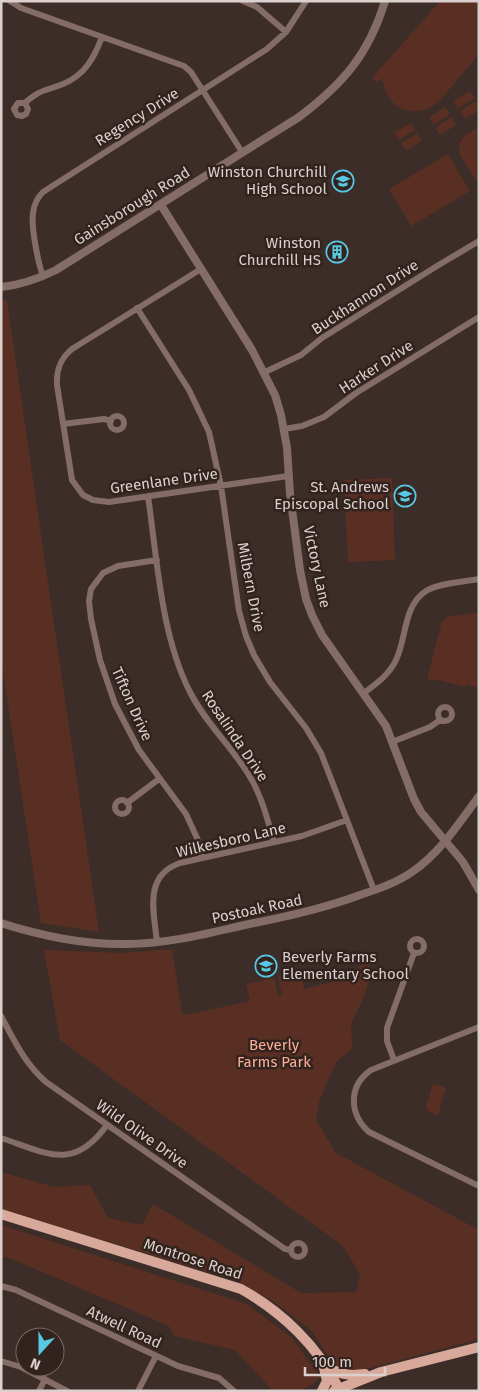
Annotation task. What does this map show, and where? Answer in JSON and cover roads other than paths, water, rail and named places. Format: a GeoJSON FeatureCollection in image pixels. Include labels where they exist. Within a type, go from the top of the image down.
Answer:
{"type":"FeatureCollection","features":[{"type":"Feature","properties":{"kind":"main road","name":"Montrose Road"},"geometry":{"type":"LineString","coordinates":[[1,1214],[242,1289],[276,1311],[293,1326],[325,1364],[336,1390]]}},
{"type":"Feature","properties":{"kind":"main road"},"geometry":{"type":"LineString","coordinates":[[325,1364],[340,1374],[352,1376],[381,1372],[479,1347]]}},
{"type":"Feature","properties":{"kind":"main road"},"geometry":{"type":"LineString","coordinates":[[322,1391],[327,1381],[325,1364]]}},
{"type":"Feature","properties":{"kind":"main road"},"geometry":{"type":"LineString","coordinates":[[336,1390],[381,1372]]}},
{"type":"Feature","properties":{"kind":"street"},"geometry":{"type":"LineString","coordinates":[[10,1],[21,8],[184,66],[191,72],[242,152]]}},
{"type":"Feature","properties":{"kind":"street"},"geometry":{"type":"LineString","coordinates":[[243,1],[257,7],[286,32]]}},
{"type":"Feature","properties":{"kind":"street","name":"Regency Drive"},"geometry":{"type":"LineString","coordinates":[[43,276],[39,268],[32,221],[34,208],[40,195],[54,184],[267,49],[286,32],[306,1]]}},
{"type":"Feature","properties":{"kind":"street","name":"Gainsborough Road"},"geometry":{"type":"LineString","coordinates":[[1,286],[19,284],[56,270],[161,205],[322,100],[339,84],[361,56],[380,19],[385,1]]}},
{"type":"Feature","properties":{"kind":"street"},"geometry":{"type":"LineString","coordinates":[[25,103],[36,93],[63,84],[84,71],[96,53],[102,37]]}},
{"type":"Feature","properties":{"kind":"street","name":"Victory Lane"},"geometry":{"type":"LineString","coordinates":[[161,205],[264,372],[277,400],[284,429],[300,570],[309,607],[322,635],[380,716],[418,807],[468,868],[479,890]]}},
{"type":"Feature","properties":{"kind":"street","name":"Buckhannon Drive"},"geometry":{"type":"LineString","coordinates":[[264,372],[300,354],[347,322],[479,241]]}},
{"type":"Feature","properties":{"kind":"street","name":"Greenlane Drive"},"geometry":{"type":"LineString","coordinates":[[201,269],[72,349],[63,358],[56,377],[71,476],[74,484],[83,495],[102,502],[288,476]]}},
{"type":"Feature","properties":{"kind":"street","name":"Milbern Drive"},"geometry":{"type":"LineString","coordinates":[[137,308],[189,390],[214,448],[237,597],[246,636],[264,674],[306,728],[316,745],[330,775],[374,890]]}},
{"type":"Feature","properties":{"kind":"street","name":"Harker Drive"},"geometry":{"type":"LineString","coordinates":[[284,429],[302,426],[324,417],[356,393],[479,317]]}},
{"type":"Feature","properties":{"kind":"street"},"geometry":{"type":"LineString","coordinates":[[63,424],[104,418],[111,421]]}},
{"type":"Feature","properties":{"kind":"street","name":"Rosalinda Drive"},"geometry":{"type":"LineString","coordinates":[[148,496],[170,638],[181,672],[189,691],[205,717],[247,772],[256,787],[265,809],[274,842]]}},
{"type":"Feature","properties":{"kind":"street","name":"Tifton Drive"},"geometry":{"type":"LineString","coordinates":[[157,560],[109,569],[94,583],[91,589],[90,602],[98,654],[114,704],[139,750],[186,814],[197,838],[202,858]]}},
{"type":"Feature","properties":{"kind":"street"},"geometry":{"type":"LineString","coordinates":[[364,693],[384,677],[394,664],[410,610],[419,596],[426,590],[436,586],[479,579]]}},
{"type":"Feature","properties":{"kind":"street"},"geometry":{"type":"LineString","coordinates":[[392,742],[430,727],[440,720]]}},
{"type":"Feature","properties":{"kind":"street"},"geometry":{"type":"LineString","coordinates":[[127,803],[159,779]]}},
{"type":"Feature","properties":{"kind":"street","name":"Postoak Road"},"geometry":{"type":"LineString","coordinates":[[1,923],[20,930],[76,941],[120,944],[157,942],[305,912],[374,890],[413,871],[430,857],[479,796]]}},
{"type":"Feature","properties":{"kind":"street","name":"Wilkesboro Lane"},"geometry":{"type":"LineString","coordinates":[[157,942],[153,900],[156,882],[164,872],[176,864],[303,835],[347,820]]}},
{"type":"Feature","properties":{"kind":"street"},"geometry":{"type":"LineString","coordinates":[[394,1060],[387,1041],[387,1028],[414,953]]}},
{"type":"Feature","properties":{"kind":"street","name":"Wild Olive Drive"},"geometry":{"type":"LineString","coordinates":[[1,1016],[4,1026],[35,1072],[106,1125],[285,1249],[291,1250]]}},
{"type":"Feature","properties":{"kind":"street"},"geometry":{"type":"LineString","coordinates":[[479,1027],[371,1070],[358,1083],[353,1102],[359,1122],[369,1132],[479,1186]]}},
{"type":"Feature","properties":{"kind":"street"},"geometry":{"type":"LineString","coordinates":[[1,1138],[43,1152],[63,1156],[84,1149],[96,1139],[106,1125]]}},
{"type":"Feature","properties":{"kind":"street","name":"Atwell Road"},"geometry":{"type":"LineString","coordinates":[[1,1286],[16,1290],[183,1368],[219,1378],[234,1391]]}},
{"type":"Feature","properties":{"kind":"street"},"geometry":{"type":"LineString","coordinates":[[138,1391],[156,1356]]}},
{"type":"Feature","properties":{"kind":"street"},"geometry":{"type":"LineString","coordinates":[[1,1361],[21,1367],[67,1391]]}},
{"type":"Feature","properties":{"kind":"street"},"geometry":{"type":"LineString","coordinates":[[39,1391],[45,1379]]}},
{"type":"Feature","properties":{"kind":"place","name":"Winston Churchill High School"},"geometry":{"type":"Point","coordinates":[343,181]}},
{"type":"Feature","properties":{"kind":"place","name":"Winston Churchill HS"},"geometry":{"type":"Point","coordinates":[337,252]}},
{"type":"Feature","properties":{"kind":"place","name":"St. Andrews Episcopal School"},"geometry":{"type":"Point","coordinates":[405,496]}},
{"type":"Feature","properties":{"kind":"place","name":"Beverly Farms Elementary School"},"geometry":{"type":"Point","coordinates":[266,966]}},
{"type":"Feature","properties":{"kind":"park label","name":"Beverly Farms Park"},"geometry":{"type":"Point","coordinates":[274,1054]}}]}
